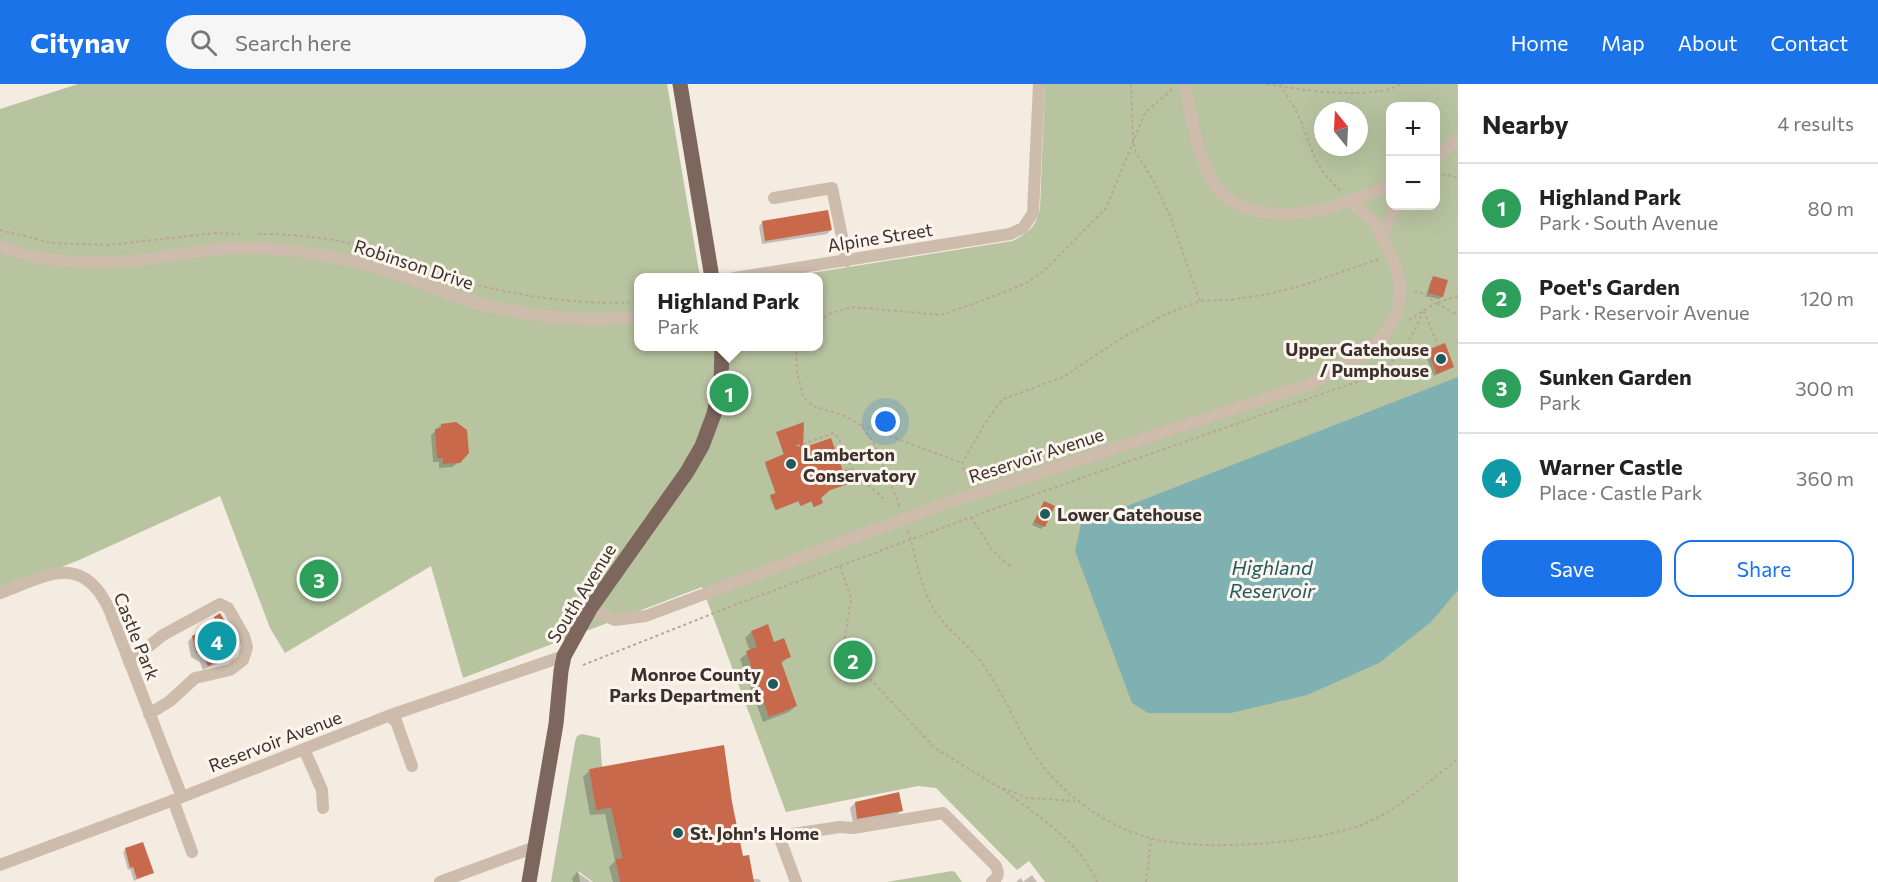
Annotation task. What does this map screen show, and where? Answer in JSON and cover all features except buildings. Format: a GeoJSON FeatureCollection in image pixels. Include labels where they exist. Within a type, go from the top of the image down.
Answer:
{"type":"FeatureCollection","features":[{"type":"Feature","properties":{"kind":"main road"},"geometry":{"type":"LineString","coordinates":[[680,84],[711,273]]}},
{"type":"Feature","properties":{"kind":"main road","name":"South Avenue"},"geometry":{"type":"LineString","coordinates":[[529,882],[556,724],[564,656],[590,609],[687,472],[702,446],[714,414],[721,384],[723,351]]}},
{"type":"Feature","properties":{"kind":"street","name":"Alpine Street"},"geometry":{"type":"LineString","coordinates":[[767,273],[1017,231],[1028,223],[1034,207],[1039,84]]}},
{"type":"Feature","properties":{"kind":"street"},"geometry":{"type":"LineString","coordinates":[[1184,84],[1206,168],[1219,190],[1232,201],[1252,211],[1281,215],[1351,201],[1386,186]]}},
{"type":"Feature","properties":{"kind":"street"},"geometry":{"type":"LineString","coordinates":[[1438,156],[1458,139]]}},
{"type":"Feature","properties":{"kind":"street"},"geometry":{"type":"LineString","coordinates":[[774,198],[832,188],[847,261]]}},
{"type":"Feature","properties":{"kind":"street","name":"Reservoir Avenue"},"geometry":{"type":"LineString","coordinates":[[590,609],[615,620],[646,616],[904,519],[1310,384],[1368,352],[1385,333],[1398,311],[1400,288],[1396,266],[1375,223],[1351,201]]}},
{"type":"Feature","properties":{"kind":"street"},"geometry":{"type":"LineString","coordinates":[[1381,237],[1395,210]]}},
{"type":"Feature","properties":{"kind":"street","name":"Robinson Drive"},"geometry":{"type":"LineString","coordinates":[[0,248],[29,256],[76,262],[131,261],[223,249],[259,247],[304,251],[388,271],[444,293],[507,310],[574,319],[634,317]]}},
{"type":"Feature","properties":{"kind":"street","name":"Castle Park"},"geometry":{"type":"LineString","coordinates":[[0,593],[46,575],[72,572],[84,578],[102,595],[149,714],[192,852]]}},
{"type":"Feature","properties":{"kind":"street"},"geometry":{"type":"LineString","coordinates":[[129,662],[163,635],[220,604],[228,608],[244,636],[247,647],[243,660],[230,670],[195,678],[170,701],[149,714]]}},
{"type":"Feature","properties":{"kind":"street","name":"Reservoir Avenue"},"geometry":{"type":"LineString","coordinates":[[0,865],[177,799],[388,716],[564,656]]}},
{"type":"Feature","properties":{"kind":"street"},"geometry":{"type":"LineString","coordinates":[[388,716],[396,721],[412,766]]}},
{"type":"Feature","properties":{"kind":"street"},"geometry":{"type":"LineString","coordinates":[[304,749],[322,790],[323,808]]}},
{"type":"Feature","properties":{"kind":"street"},"geometry":{"type":"LineString","coordinates":[[796,882],[779,836],[840,827],[853,828],[943,813],[996,866],[999,872],[997,878],[992,882]]}},
{"type":"Feature","properties":{"kind":"street"},"geometry":{"type":"LineString","coordinates":[[440,882],[535,847]]}},
{"type":"Feature","properties":{"kind":"path"},"geometry":{"type":"LineString","coordinates":[[1131,84],[1133,140],[1136,153],[1169,213],[1200,301]]}},
{"type":"Feature","properties":{"kind":"path"},"geometry":{"type":"LineString","coordinates":[[1267,84],[1324,91],[1375,93],[1401,84]]}},
{"type":"Feature","properties":{"kind":"path"},"geometry":{"type":"LineString","coordinates":[[1282,85],[1298,115],[1316,163],[1326,177],[1351,201]]}},
{"type":"Feature","properties":{"kind":"path"},"geometry":{"type":"LineString","coordinates":[[1440,174],[1458,178]]}},
{"type":"Feature","properties":{"kind":"path"},"geometry":{"type":"LineString","coordinates":[[964,472],[962,464],[989,417],[1003,399],[1064,377],[1120,339],[1166,314],[1200,301],[1229,300],[1269,294],[1304,285],[1384,257]]}},
{"type":"Feature","properties":{"kind":"path"},"geometry":{"type":"LineString","coordinates":[[1409,290],[1420,292],[1458,315]]}},
{"type":"Feature","properties":{"kind":"path"},"geometry":{"type":"LineString","coordinates":[[1385,333],[1436,303],[1458,296]]}},
{"type":"Feature","properties":{"kind":"path"},"geometry":{"type":"LineString","coordinates":[[1424,311],[1438,346]]}},
{"type":"Feature","properties":{"kind":"path"},"geometry":{"type":"LineString","coordinates":[[583,665],[971,517],[1359,381],[1407,351],[1410,339],[1424,311]]}},
{"type":"Feature","properties":{"kind":"path"},"geometry":{"type":"LineString","coordinates":[[796,351],[797,372],[803,397],[813,406],[842,415],[861,425],[962,464]]}},
{"type":"Feature","properties":{"kind":"path"},"geometry":{"type":"LineString","coordinates":[[861,425],[875,445],[896,498]]}},
{"type":"Feature","properties":{"kind":"path"},"geometry":{"type":"LineString","coordinates":[[797,446],[834,433],[839,438],[855,473],[882,496],[885,502]]}},
{"type":"Feature","properties":{"kind":"path"},"geometry":{"type":"LineString","coordinates":[[971,517],[992,550],[1012,568]]}},
{"type":"Feature","properties":{"kind":"path"},"geometry":{"type":"LineString","coordinates":[[904,519],[927,598],[938,615],[972,650],[986,669],[1034,756],[1076,801],[1103,818],[1151,839],[1214,845],[1293,840],[1343,830],[1362,824],[1394,807],[1458,759]]}},
{"type":"Feature","properties":{"kind":"path"},"geometry":{"type":"LineString","coordinates":[[840,566],[852,598],[843,650],[935,748],[997,786],[1046,823],[1080,853],[1097,882]]}},
{"type":"Feature","properties":{"kind":"path"},"geometry":{"type":"LineString","coordinates":[[997,786],[1028,798],[1076,801]]}},
{"type":"Feature","properties":{"kind":"path"},"geometry":{"type":"LineString","coordinates":[[1146,882],[1151,839]]}},
{"type":"Feature","properties":{"kind":"green space"},"geometry":{"type":"Polygon","coordinates":[[[78,84],[667,84],[699,273],[634,273],[634,351],[823,351],[823,273],[811,273],[1012,241],[1031,229],[1037,220],[1040,208],[1045,84],[1458,84],[1458,882],[1045,882],[1029,861],[1017,870],[936,788],[918,786],[786,812],[702,587],[463,678],[431,566],[285,653],[270,628],[220,496],[77,561],[0,590],[0,109],[78,84]]]}},
{"type":"Feature","properties":{"kind":"green space"},"geometry":{"type":"Polygon","coordinates":[[[582,734],[600,738],[602,767],[589,769],[596,809],[611,808],[622,858],[615,859],[620,882],[593,882],[578,871],[580,882],[551,882],[575,742],[577,736],[582,734]]]}},
{"type":"Feature","properties":{"kind":"green space"},"geometry":{"type":"Polygon","coordinates":[[[952,871],[962,882],[887,882],[952,871]]]}},
{"type":"Feature","properties":{"kind":"water","name":"Highland Reservoir"},"geometry":{"type":"Polygon","coordinates":[[[1458,377],[1458,590],[1431,622],[1379,663],[1307,695],[1231,713],[1148,713],[1132,703],[1075,551],[1081,524],[1458,377]]]}},
{"type":"Feature","properties":{"kind":"place","name":"Upper Gatehouse / Pumphouse"},"geometry":{"type":"Point","coordinates":[1441,359]}},
{"type":"Feature","properties":{"kind":"place","name":"Highland Park"},"geometry":{"type":"Point","coordinates":[729,393]}},
{"type":"Feature","properties":{"kind":"place","name":"Lamberton Conservatory"},"geometry":{"type":"Point","coordinates":[791,464]}},
{"type":"Feature","properties":{"kind":"place","name":"Lower Gatehouse"},"geometry":{"type":"Point","coordinates":[1045,514]}},
{"type":"Feature","properties":{"kind":"place","name":"Sunken Garden"},"geometry":{"type":"Point","coordinates":[319,579]}},
{"type":"Feature","properties":{"kind":"place","name":"Warner Castle"},"geometry":{"type":"Point","coordinates":[217,641]}},
{"type":"Feature","properties":{"kind":"place","name":"Poet's Garden"},"geometry":{"type":"Point","coordinates":[853,660]}},
{"type":"Feature","properties":{"kind":"place","name":"Monroe County Parks Department"},"geometry":{"type":"Point","coordinates":[773,684]}},
{"type":"Feature","properties":{"kind":"place","name":"St. John's Home"},"geometry":{"type":"Point","coordinates":[678,833]}}]}
